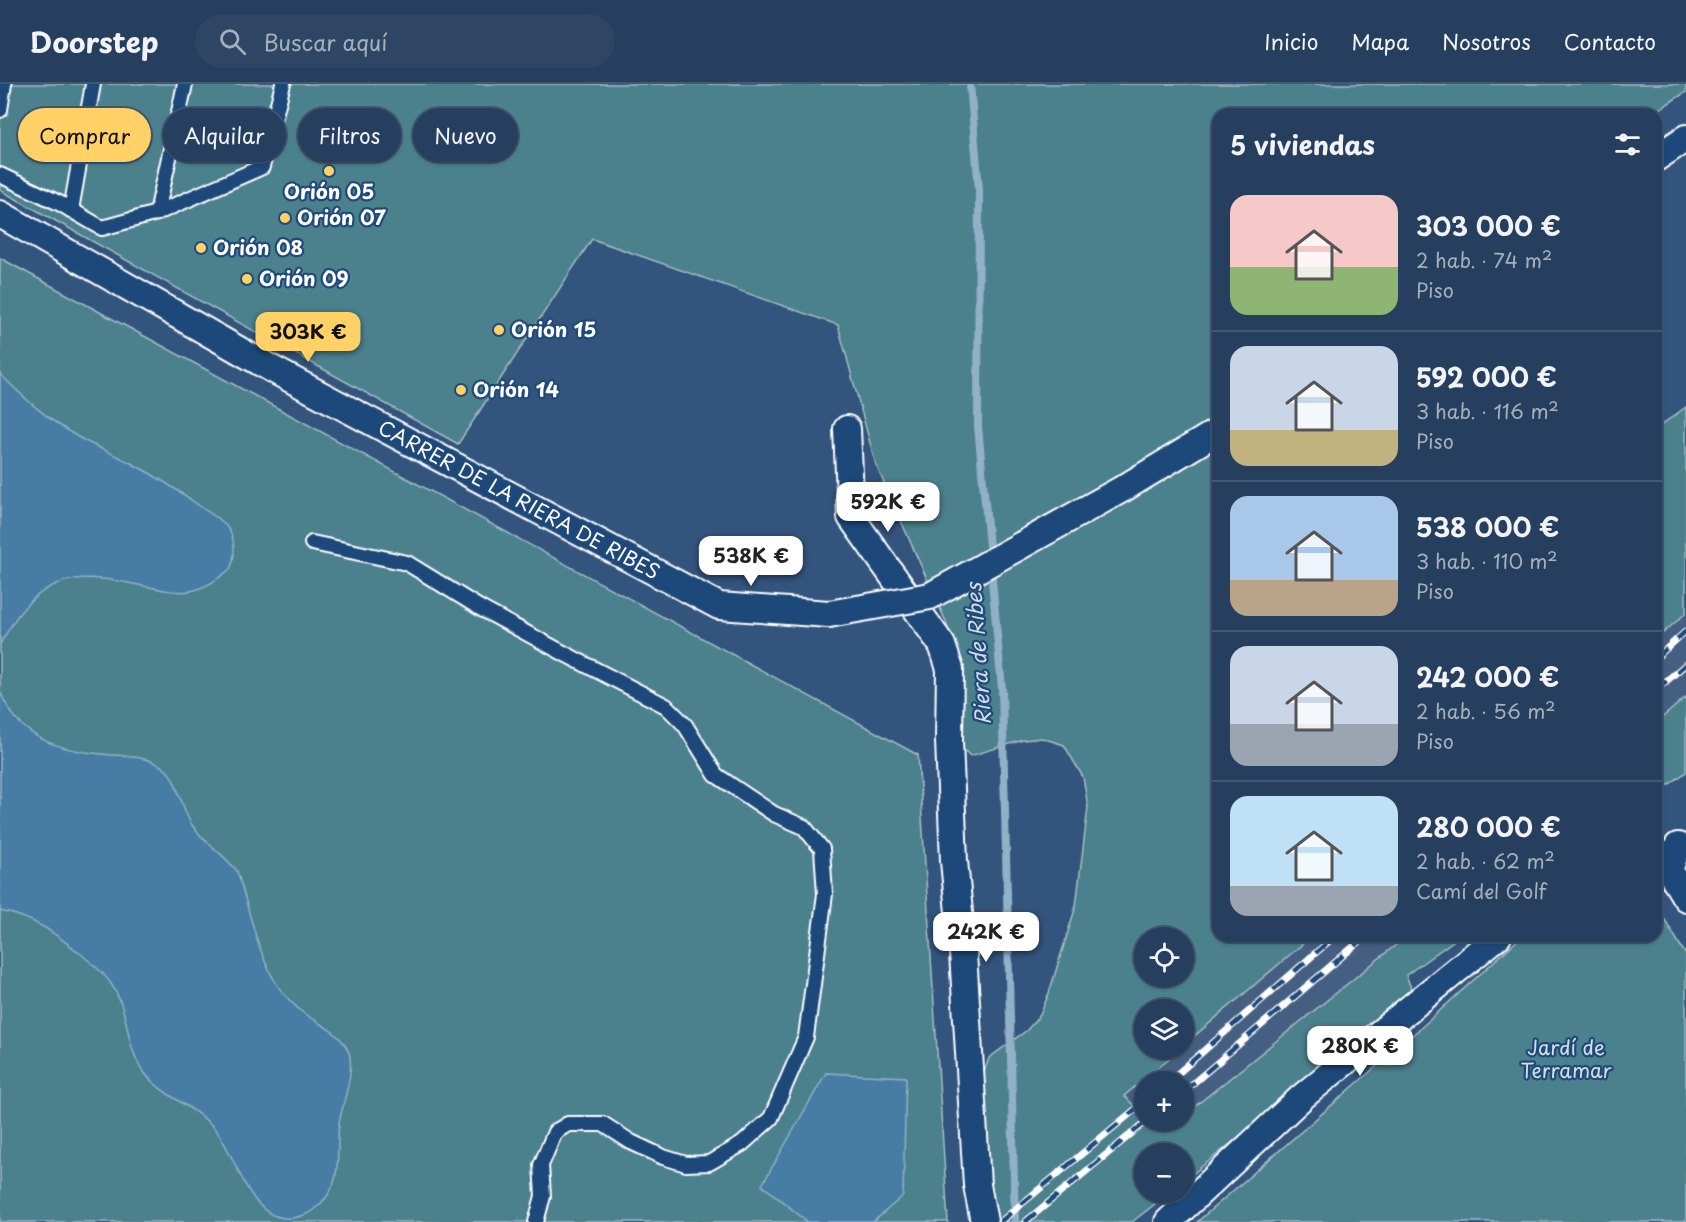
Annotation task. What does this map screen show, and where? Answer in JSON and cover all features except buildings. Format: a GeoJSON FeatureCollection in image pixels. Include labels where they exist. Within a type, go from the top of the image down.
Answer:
{"type":"FeatureCollection","features":[{"type":"Feature","properties":{"kind":"street"},"geometry":{"type":"LineString","coordinates":[[1662,154],[1686,138]]}},
{"type":"Feature","properties":{"kind":"street","name":"CARRER DE LA RIERA DE RIBES"},"geometry":{"type":"LineString","coordinates":[[0,214],[272,369],[718,606],[829,614],[930,596],[1124,488],[1212,434]]}},
{"type":"Feature","properties":{"kind":"street"},"geometry":{"type":"LineString","coordinates":[[847,429],[851,517],[942,645],[950,669],[949,741],[954,861],[963,953],[977,1185],[984,1222]]}},
{"type":"Feature","properties":{"kind":"street"},"geometry":{"type":"LineString","coordinates":[[1673,843],[1669,870],[1686,898]]}},
{"type":"Feature","properties":{"kind":"street"},"geometry":{"type":"LineString","coordinates":[[1168,1222],[1302,1097],[1491,942]]}},
{"type":"Feature","properties":{"kind":"lane"},"geometry":{"type":"LineString","coordinates":[[0,110],[4,84]]}},
{"type":"Feature","properties":{"kind":"lane"},"geometry":{"type":"LineString","coordinates":[[71,210],[93,84]]}},
{"type":"Feature","properties":{"kind":"lane"},"geometry":{"type":"LineString","coordinates":[[156,213],[185,84]]}},
{"type":"Feature","properties":{"kind":"lane"},"geometry":{"type":"LineString","coordinates":[[0,175],[102,228],[156,213],[262,167],[283,84]]}},
{"type":"Feature","properties":{"kind":"lane"},"geometry":{"type":"LineString","coordinates":[[312,543],[407,563],[480,608],[666,706],[685,725],[716,775],[774,814],[804,827],[822,849],[825,894],[806,1037],[771,1118],[742,1144],[709,1163],[686,1164],[663,1157],[631,1142],[603,1124],[568,1124],[555,1132],[541,1165],[543,1196],[536,1222]]}},
{"type":"Feature","properties":{"kind":"shaded area"},"geometry":{"type":"Polygon","coordinates":[[[0,374],[37,408],[67,430],[84,441],[149,473],[219,520],[229,530],[233,539],[234,554],[230,569],[206,586],[185,592],[103,579],[74,579],[60,583],[46,590],[27,605],[0,644],[0,374]]]}},
{"type":"Feature","properties":{"kind":"shaded area"},"geometry":{"type":"Polygon","coordinates":[[[1686,613],[1686,697],[1662,718],[1662,634],[1686,613]]]}},
{"type":"Feature","properties":{"kind":"shaded area"},"geometry":{"type":"Polygon","coordinates":[[[0,691],[19,722],[31,733],[45,741],[76,750],[146,759],[158,764],[169,773],[192,825],[237,871],[260,948],[272,977],[290,1001],[302,1012],[329,1029],[346,1046],[350,1069],[339,1124],[336,1174],[327,1197],[308,1213],[292,1218],[277,1216],[264,1209],[245,1185],[214,1128],[196,1112],[157,1086],[141,1068],[132,1047],[121,1004],[105,976],[54,933],[24,917],[0,911],[0,691]]]}},
{"type":"Feature","properties":{"kind":"shaded area"},"geometry":{"type":"Polygon","coordinates":[[[1305,942],[1400,942],[1194,1107],[1194,1071],[1154,1071],[1168,1059],[1194,1059],[1194,1036],[1305,942]]]}},
{"type":"Feature","properties":{"kind":"shaded area"},"geometry":{"type":"Polygon","coordinates":[[[826,1073],[906,1077],[903,1196],[873,1222],[808,1222],[762,1185],[826,1073]]]}},
{"type":"Feature","properties":{"kind":"shaded area"},"geometry":{"type":"Polygon","coordinates":[[[1134,1088],[1134,1106],[1124,1096],[1134,1088]]]}},
{"type":"Feature","properties":{"kind":"green space"},"geometry":{"type":"Polygon","coordinates":[[[0,84],[1686,84],[1686,92],[1661,108],[1212,108],[1212,942],[1305,942],[1194,1036],[1194,999],[1134,999],[1134,1059],[1168,1059],[1154,1071],[1134,1071],[1134,1088],[1124,1096],[1134,1106],[1134,1131],[1194,1131],[1194,1107],[1400,942],[1452,942],[1406,975],[1414,996],[1194,1173],[1194,1143],[1134,1143],[1134,1203],[1156,1203],[1132,1222],[992,1222],[983,1076],[989,1058],[1027,1030],[1040,1015],[1049,993],[1076,906],[1088,807],[1083,777],[1064,745],[1042,738],[1023,740],[970,756],[954,740],[953,690],[947,624],[876,465],[838,325],[592,239],[458,444],[0,190],[0,84]]]}},
{"type":"Feature","properties":{"kind":"green space"},"geometry":{"type":"Polygon","coordinates":[[[0,258],[918,755],[948,1222],[0,1222],[0,258]]]}},
{"type":"Feature","properties":{"kind":"green space"},"geometry":{"type":"Polygon","coordinates":[[[1686,407],[1686,613],[1662,634],[1662,425],[1686,407]]]}},
{"type":"Feature","properties":{"kind":"green space"},"geometry":{"type":"Polygon","coordinates":[[[1686,697],[1686,772],[1662,790],[1662,718],[1686,697]]]}},
{"type":"Feature","properties":{"kind":"green space","name":"Jardí de Terramar"},"geometry":{"type":"Polygon","coordinates":[[[1662,915],[1686,955],[1686,1222],[1197,1222],[1424,1025],[1515,942],[1662,942],[1662,915]]]}},
{"type":"Feature","properties":{"kind":"waterway","name":"Riera de Ribes"},"geometry":{"type":"LineString","coordinates":[[970,84],[979,190],[978,426],[1002,689],[1015,1222]]}},
{"type":"Feature","properties":{"kind":"railway"},"geometry":{"type":"LineString","coordinates":[[1662,653],[1686,631]]}},
{"type":"Feature","properties":{"kind":"railway"},"geometry":{"type":"LineString","coordinates":[[1662,685],[1686,664]]}},
{"type":"Feature","properties":{"kind":"railway"},"geometry":{"type":"LineString","coordinates":[[1181,1071],[1328,942]]}},
{"type":"Feature","properties":{"kind":"railway"},"geometry":{"type":"LineString","coordinates":[[1194,1082],[1359,942]]}},
{"type":"Feature","properties":{"kind":"railway"},"geometry":{"type":"LineString","coordinates":[[1000,1222],[1134,1110]]}},
{"type":"Feature","properties":{"kind":"railway"},"geometry":{"type":"LineString","coordinates":[[1025,1222],[1135,1131]]}},
{"type":"Feature","properties":{"kind":"place","name":"Orión 05"},"geometry":{"type":"Point","coordinates":[329,171]}},
{"type":"Feature","properties":{"kind":"place","name":"Orión 07"},"geometry":{"type":"Point","coordinates":[285,218]}},
{"type":"Feature","properties":{"kind":"place","name":"Orión 08"},"geometry":{"type":"Point","coordinates":[201,248]}},
{"type":"Feature","properties":{"kind":"place","name":"Orión 09"},"geometry":{"type":"Point","coordinates":[247,279]}},
{"type":"Feature","properties":{"kind":"place","name":"Orión 15"},"geometry":{"type":"Point","coordinates":[499,330]}},
{"type":"Feature","properties":{"kind":"place","name":"Orión 14"},"geometry":{"type":"Point","coordinates":[461,390]}}]}
